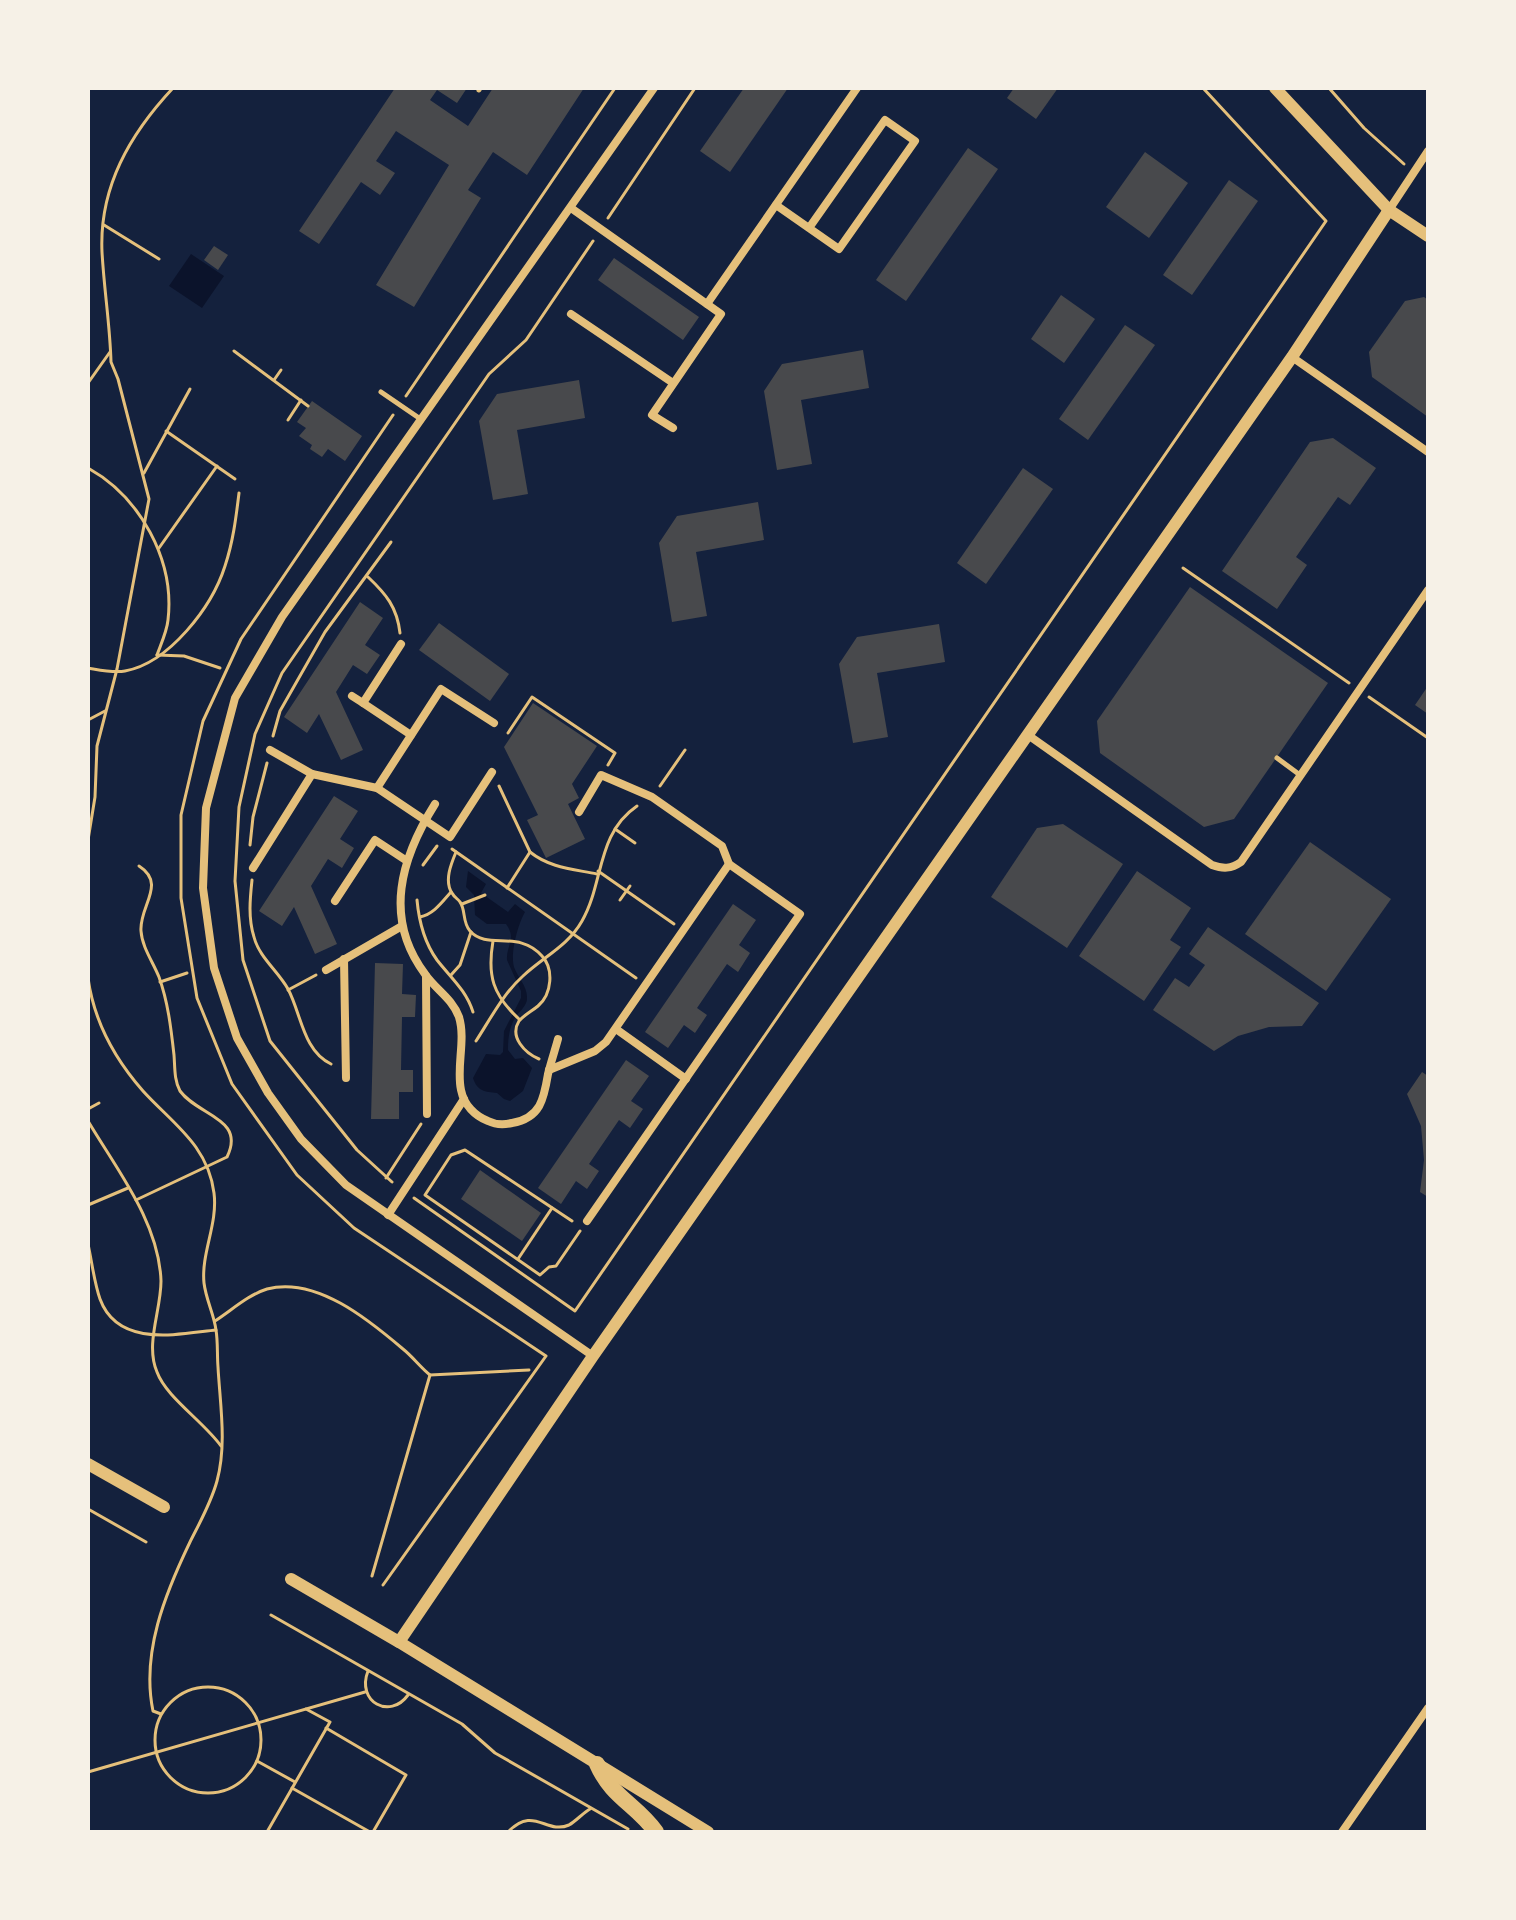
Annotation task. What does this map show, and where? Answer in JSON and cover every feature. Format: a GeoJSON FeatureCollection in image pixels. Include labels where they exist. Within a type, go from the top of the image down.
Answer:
{"type":"FeatureCollection","features":[{"type":"Feature","properties":{"kind":"main road"},"geometry":{"type":"LineString","coordinates":[[597,1764],[606,1784],[646,1818],[656,1832]]}},
{"type":"Feature","properties":{"kind":"street"},"geometry":{"type":"LineString","coordinates":[[593,1356],[346,1185],[301,1139],[268,1093],[237,1038],[214,968],[203,888],[206,808],[235,698],[282,617],[419,418],[654,88]]}},
{"type":"Feature","properties":{"kind":"street"},"geometry":{"type":"LineString","coordinates":[[707,304],[857,88]]}},
{"type":"Feature","properties":{"kind":"street"},"geometry":{"type":"LineString","coordinates":[[1275,88],[1389,210],[1428,236]]}},
{"type":"Feature","properties":{"kind":"street"},"geometry":{"type":"LineString","coordinates":[[776,205],[839,249],[915,141],[885,120],[809,228]]}},
{"type":"Feature","properties":{"kind":"street"},"geometry":{"type":"LineString","coordinates":[[399,1642],[593,1356],[1292,357],[1428,151]]}},
{"type":"Feature","properties":{"kind":"street"},"geometry":{"type":"LineString","coordinates":[[571,208],[721,314],[652,415],[673,428]]}},
{"type":"Feature","properties":{"kind":"street"},"geometry":{"type":"LineString","coordinates":[[571,314],[673,383]]}},
{"type":"Feature","properties":{"kind":"street"},"geometry":{"type":"LineString","coordinates":[[1292,357],[1428,452]]}},
{"type":"Feature","properties":{"kind":"street"},"geometry":{"type":"LineString","coordinates":[[1028,735],[1219,868],[1234,866],[1241,862],[1428,590]]}},
{"type":"Feature","properties":{"kind":"street"},"geometry":{"type":"LineString","coordinates":[[363,703],[401,644]]}},
{"type":"Feature","properties":{"kind":"street"},"geometry":{"type":"LineString","coordinates":[[377,788],[441,689],[494,723]]}},
{"type":"Feature","properties":{"kind":"street"},"geometry":{"type":"LineString","coordinates":[[352,696],[411,735]]}},
{"type":"Feature","properties":{"kind":"street"},"geometry":{"type":"LineString","coordinates":[[270,750],[312,774],[377,788],[450,837],[492,772]]}},
{"type":"Feature","properties":{"kind":"street"},"geometry":{"type":"LineString","coordinates":[[253,868],[312,774]]}},
{"type":"Feature","properties":{"kind":"street"},"geometry":{"type":"LineString","coordinates":[[579,812],[601,775],[652,797],[722,846],[729,864],[800,914],[587,1221]]}},
{"type":"Feature","properties":{"kind":"street"},"geometry":{"type":"LineString","coordinates":[[435,804],[407,861],[400,899],[402,926],[413,955],[426,976],[448,996],[459,1018],[461,1092],[464,1099],[478,1116],[490,1123],[505,1125],[532,1115],[547,1090],[558,1039]]}},
{"type":"Feature","properties":{"kind":"street"},"geometry":{"type":"LineString","coordinates":[[335,901],[375,840],[407,861]]}},
{"type":"Feature","properties":{"kind":"street"},"geometry":{"type":"LineString","coordinates":[[550,1067],[595,1051],[606,1042],[729,864]]}},
{"type":"Feature","properties":{"kind":"street"},"geometry":{"type":"LineString","coordinates":[[326,970],[402,926]]}},
{"type":"Feature","properties":{"kind":"street"},"geometry":{"type":"LineString","coordinates":[[344,959],[346,1078]]}},
{"type":"Feature","properties":{"kind":"street"},"geometry":{"type":"LineString","coordinates":[[426,976],[427,1114]]}},
{"type":"Feature","properties":{"kind":"street"},"geometry":{"type":"LineString","coordinates":[[616,1029],[686,1079]]}},
{"type":"Feature","properties":{"kind":"street"},"geometry":{"type":"LineString","coordinates":[[388,1215],[464,1099]]}},
{"type":"Feature","properties":{"kind":"street"},"geometry":{"type":"LineString","coordinates":[[88,1464],[164,1507]]}},
{"type":"Feature","properties":{"kind":"street"},"geometry":{"type":"LineString","coordinates":[[291,1579],[708,1832]]}},
{"type":"Feature","properties":{"kind":"street"},"geometry":{"type":"LineString","coordinates":[[1342,1832],[1428,1708]]}},
{"type":"Feature","properties":{"kind":"lane"},"geometry":{"type":"LineString","coordinates":[[381,392],[419,418]]}},
{"type":"Feature","properties":{"kind":"lane"},"geometry":{"type":"LineString","coordinates":[[1277,758],[1300,775]]}},
{"type":"Feature","properties":{"kind":"path"},"geometry":{"type":"LineString","coordinates":[[88,840],[97,746],[116,671],[149,499],[111,362],[102,249],[104,225],[113,177],[123,154],[142,123],[173,88]]}},
{"type":"Feature","properties":{"kind":"path"},"geometry":{"type":"LineString","coordinates":[[695,88],[526,340],[489,374],[282,673],[255,734],[239,807],[235,881],[243,960],[270,1041],[357,1150],[386,1178],[575,1311],[1326,221],[1203,88]]}},
{"type":"Feature","properties":{"kind":"path"},"geometry":{"type":"LineString","coordinates":[[1329,88],[1364,128],[1414,172]]}},
{"type":"Feature","properties":{"kind":"path"},"geometry":{"type":"LineString","coordinates":[[104,225],[159,259]]}},
{"type":"Feature","properties":{"kind":"path"},"geometry":{"type":"LineString","coordinates":[[234,351],[308,406]]}},
{"type":"Feature","properties":{"kind":"path"},"geometry":{"type":"LineString","coordinates":[[88,383],[110,352]]}},
{"type":"Feature","properties":{"kind":"path"},"geometry":{"type":"LineString","coordinates":[[273,380],[281,370]]}},
{"type":"Feature","properties":{"kind":"path"},"geometry":{"type":"LineString","coordinates":[[143,476],[190,389]]}},
{"type":"Feature","properties":{"kind":"path"},"geometry":{"type":"LineString","coordinates":[[288,420],[301,400]]}},
{"type":"Feature","properties":{"kind":"path"},"geometry":{"type":"LineString","coordinates":[[166,431],[235,479]]}},
{"type":"Feature","properties":{"kind":"path"},"geometry":{"type":"LineString","coordinates":[[157,550],[217,466]]}},
{"type":"Feature","properties":{"kind":"path"},"geometry":{"type":"LineString","coordinates":[[88,468],[122,493],[145,522],[157,550],[167,582],[168,621],[157,655]]}},
{"type":"Feature","properties":{"kind":"path"},"geometry":{"type":"LineString","coordinates":[[88,668],[116,671],[137,668],[182,637],[217,588],[234,532],[239,493]]}},
{"type":"Feature","properties":{"kind":"path"},"geometry":{"type":"LineString","coordinates":[[391,542],[368,577],[388,597],[397,613],[401,644]]}},
{"type":"Feature","properties":{"kind":"path"},"geometry":{"type":"LineString","coordinates":[[1183,568],[1428,738]]}},
{"type":"Feature","properties":{"kind":"path"},"geometry":{"type":"LineString","coordinates":[[157,655],[184,656],[220,668]]}},
{"type":"Feature","properties":{"kind":"path"},"geometry":{"type":"LineString","coordinates":[[508,733],[532,697],[615,753],[601,775]]}},
{"type":"Feature","properties":{"kind":"path"},"geometry":{"type":"LineString","coordinates":[[88,720],[105,711]]}},
{"type":"Feature","properties":{"kind":"path"},"geometry":{"type":"LineString","coordinates":[[460,1064],[501,1001],[526,973],[546,960],[572,934],[587,911],[604,848],[615,829],[633,809],[652,797],[685,750]]}},
{"type":"Feature","properties":{"kind":"path"},"geometry":{"type":"LineString","coordinates":[[492,772],[530,852],[541,861],[555,866],[598,873],[683,931]]}},
{"type":"Feature","properties":{"kind":"path"},"geometry":{"type":"LineString","coordinates":[[615,829],[635,843]]}},
{"type":"Feature","properties":{"kind":"path"},"geometry":{"type":"LineString","coordinates":[[420,870],[441,842]]}},
{"type":"Feature","properties":{"kind":"path"},"geometry":{"type":"LineString","coordinates":[[448,847],[646,985]]}},
{"type":"Feature","properties":{"kind":"path"},"geometry":{"type":"LineString","coordinates":[[456,852],[448,879],[451,892],[462,904],[465,923],[471,932],[493,941],[522,942],[534,947],[546,960],[550,982],[547,993],[541,1004],[520,1019],[516,1030],[518,1041],[550,1067]]}},
{"type":"Feature","properties":{"kind":"path"},"geometry":{"type":"LineString","coordinates":[[507,888],[530,852]]}},
{"type":"Feature","properties":{"kind":"path"},"geometry":{"type":"LineString","coordinates":[[136,1200],[227,1157],[232,1147],[231,1132],[181,1092],[176,1079],[171,1022],[160,982],[141,938],[140,926],[153,887],[150,875],[139,866]]}},
{"type":"Feature","properties":{"kind":"path"},"geometry":{"type":"LineString","coordinates":[[417,886],[419,917],[428,945],[465,992],[479,1035]]}},
{"type":"Feature","properties":{"kind":"path"},"geometry":{"type":"LineString","coordinates":[[620,900],[630,886]]}},
{"type":"Feature","properties":{"kind":"path"},"geometry":{"type":"LineString","coordinates":[[419,917],[427,915],[451,892]]}},
{"type":"Feature","properties":{"kind":"path"},"geometry":{"type":"LineString","coordinates":[[462,904],[485,895]]}},
{"type":"Feature","properties":{"kind":"path"},"geometry":{"type":"LineString","coordinates":[[439,988],[460,965],[471,932]]}},
{"type":"Feature","properties":{"kind":"path"},"geometry":{"type":"LineString","coordinates":[[493,941],[490,974],[501,1001],[520,1019]]}},
{"type":"Feature","properties":{"kind":"path"},"geometry":{"type":"LineString","coordinates":[[288,990],[326,970]]}},
{"type":"Feature","properties":{"kind":"path"},"geometry":{"type":"LineString","coordinates":[[160,982],[187,973]]}},
{"type":"Feature","properties":{"kind":"path"},"geometry":{"type":"LineString","coordinates":[[88,978],[91,1000],[101,1030],[143,1091],[175,1120],[196,1145],[214,1193],[214,1221],[204,1280],[216,1330],[222,1448],[217,1480],[208,1506],[179,1566],[155,1633],[149,1689],[153,1711],[161,1714]]}},
{"type":"Feature","properties":{"kind":"path"},"geometry":{"type":"LineString","coordinates":[[88,1109],[99,1103]]}},
{"type":"Feature","properties":{"kind":"path"},"geometry":{"type":"LineString","coordinates":[[386,1178],[427,1114]]}},
{"type":"Feature","properties":{"kind":"path"},"geometry":{"type":"LineString","coordinates":[[88,1121],[144,1214],[155,1246],[161,1281],[154,1336],[157,1372],[171,1394],[209,1430],[222,1448]]}},
{"type":"Feature","properties":{"kind":"path"},"geometry":{"type":"LineString","coordinates":[[465,1150],[552,1208],[582,1228],[556,1266],[549,1267],[540,1275],[425,1195],[451,1155],[465,1150]]}},
{"type":"Feature","properties":{"kind":"path"},"geometry":{"type":"LineString","coordinates":[[88,1205],[128,1188]]}},
{"type":"Feature","properties":{"kind":"path"},"geometry":{"type":"LineString","coordinates":[[518,1259],[552,1208]]}},
{"type":"Feature","properties":{"kind":"path"},"geometry":{"type":"LineString","coordinates":[[88,1244],[101,1302],[114,1318],[136,1333],[154,1336],[216,1330]]}},
{"type":"Feature","properties":{"kind":"path"},"geometry":{"type":"LineString","coordinates":[[214,1322],[247,1299],[271,1288],[291,1286],[336,1302],[382,1332],[430,1375],[529,1370]]}},
{"type":"Feature","properties":{"kind":"path"},"geometry":{"type":"LineString","coordinates":[[372,1576],[430,1375]]}},
{"type":"Feature","properties":{"kind":"path"},"geometry":{"type":"LineString","coordinates":[[88,1509],[146,1542]]}},
{"type":"Feature","properties":{"kind":"path"},"geometry":{"type":"LineString","coordinates":[[271,1615],[462,1724],[495,1753],[632,1832]]}},
{"type":"Feature","properties":{"kind":"path"},"geometry":{"type":"LineString","coordinates":[[365,1692],[368,1671]]}},
{"type":"Feature","properties":{"kind":"path"},"geometry":{"type":"LineString","coordinates":[[205,1687],[222,1688],[238,1696],[250,1708],[258,1723],[261,1740],[257,1761],[237,1785],[222,1792],[204,1794],[187,1789],[172,1780],[156,1753],[155,1731],[161,1714],[173,1700],[188,1691],[205,1687]]}},
{"type":"Feature","properties":{"kind":"path"},"geometry":{"type":"LineString","coordinates":[[365,1692],[375,1703],[387,1706],[401,1703],[408,1695]]}},
{"type":"Feature","properties":{"kind":"path"},"geometry":{"type":"LineString","coordinates":[[88,1772],[365,1692]]}},
{"type":"Feature","properties":{"kind":"path"},"geometry":{"type":"LineString","coordinates":[[267,1832],[330,1722],[306,1709]]}},
{"type":"Feature","properties":{"kind":"path"},"geometry":{"type":"LineString","coordinates":[[292,1788],[372,1832],[406,1775],[326,1728]]}},
{"type":"Feature","properties":{"kind":"path"},"geometry":{"type":"LineString","coordinates":[[257,1761],[295,1782]]}},
{"type":"Feature","properties":{"kind":"path"},"geometry":{"type":"LineString","coordinates":[[508,1832],[524,1820],[568,1825],[591,1808]]}},
{"type":"Feature","properties":{"kind":"water"},"geometry":{"type":"Polygon","coordinates":[[[191,254],[224,276],[202,308],[169,286],[191,254]]]}},
{"type":"Feature","properties":{"kind":"water"},"geometry":{"type":"Polygon","coordinates":[[[468,871],[486,884],[481,893],[508,912],[515,904],[525,912],[515,939],[513,961],[526,989],[527,1000],[511,1026],[508,1050],[515,1059],[523,1058],[532,1068],[523,1091],[510,1101],[497,1093],[482,1090],[473,1078],[486,1054],[500,1055],[503,1052],[504,1031],[521,998],[521,991],[507,960],[511,938],[509,929],[506,924],[487,924],[475,915],[474,895],[466,887],[468,871]]]}},
{"type":"Feature","properties":{"kind":"building"},"geometry":{"type":"Polygon","coordinates":[[[395,88],[467,88],[457,103],[437,90],[430,100],[468,126],[493,88],[584,88],[527,175],[493,152],[468,190],[481,198],[414,307],[376,285],[449,165],[396,131],[376,161],[395,173],[380,195],[361,182],[319,244],[299,231],[395,88]]]}},
{"type":"Feature","properties":{"kind":"building"},"geometry":{"type":"Polygon","coordinates":[[[744,88],[788,88],[730,172],[700,151],[744,88]]]}},
{"type":"Feature","properties":{"kind":"building"},"geometry":{"type":"Polygon","coordinates":[[[1014,88],[1058,88],[1036,119],[1007,98],[1014,88]]]}},
{"type":"Feature","properties":{"kind":"building"},"geometry":{"type":"Polygon","coordinates":[[[968,148],[998,169],[906,301],[876,280],[968,148]]]}},
{"type":"Feature","properties":{"kind":"building"},"geometry":{"type":"Polygon","coordinates":[[[1145,152],[1188,183],[1149,238],[1106,207],[1145,152]]]}},
{"type":"Feature","properties":{"kind":"building"},"geometry":{"type":"Polygon","coordinates":[[[1229,180],[1258,201],[1192,295],[1163,275],[1229,180]]]}},
{"type":"Feature","properties":{"kind":"building"},"geometry":{"type":"Polygon","coordinates":[[[214,246],[228,255],[218,270],[204,260],[214,246]]]}},
{"type":"Feature","properties":{"kind":"building"},"geometry":{"type":"Polygon","coordinates":[[[614,258],[699,317],[683,340],[598,280],[614,258]]]}},
{"type":"Feature","properties":{"kind":"building"},"geometry":{"type":"Polygon","coordinates":[[[1061,295],[1095,319],[1064,363],[1031,339],[1061,295]]]}},
{"type":"Feature","properties":{"kind":"building"},"geometry":{"type":"Polygon","coordinates":[[[1424,297],[1428,300],[1428,417],[1372,377],[1369,352],[1405,301],[1424,297]]]}},
{"type":"Feature","properties":{"kind":"building"},"geometry":{"type":"Polygon","coordinates":[[[1125,325],[1155,345],[1088,440],[1059,419],[1125,325]]]}},
{"type":"Feature","properties":{"kind":"building"},"geometry":{"type":"Polygon","coordinates":[[[863,350],[869,388],[801,400],[812,464],[777,470],[764,391],[782,364],[863,350]]]}},
{"type":"Feature","properties":{"kind":"building"},"geometry":{"type":"Polygon","coordinates":[[[579,380],[585,418],[517,430],[528,494],[493,500],[479,421],[497,394],[579,380]]]}},
{"type":"Feature","properties":{"kind":"building"},"geometry":{"type":"Polygon","coordinates":[[[312,401],[362,436],[345,461],[328,449],[322,457],[299,436],[306,428],[297,422],[312,401]]]}},
{"type":"Feature","properties":{"kind":"building"},"geometry":{"type":"Polygon","coordinates":[[[1333,438],[1376,468],[1350,505],[1338,497],[1296,557],[1307,565],[1277,609],[1222,571],[1310,442],[1333,438]]]}},
{"type":"Feature","properties":{"kind":"building"},"geometry":{"type":"Polygon","coordinates":[[[1023,468],[1053,489],[986,584],[957,563],[1023,468]]]}},
{"type":"Feature","properties":{"kind":"building"},"geometry":{"type":"Polygon","coordinates":[[[758,502],[764,540],[696,552],[707,616],[672,622],[659,543],[677,516],[758,502]]]}},
{"type":"Feature","properties":{"kind":"building"},"geometry":{"type":"Polygon","coordinates":[[[1190,587],[1328,683],[1234,819],[1204,827],[1100,753],[1097,721],[1190,587]]]}},
{"type":"Feature","properties":{"kind":"building"},"geometry":{"type":"Polygon","coordinates":[[[360,602],[383,618],[365,645],[380,655],[367,674],[353,665],[336,692],[363,750],[341,760],[319,714],[307,733],[284,717],[360,602]]]}},
{"type":"Feature","properties":{"kind":"building"},"geometry":{"type":"Polygon","coordinates":[[[439,623],[509,674],[490,701],[419,650],[439,623]]]}},
{"type":"Feature","properties":{"kind":"building"},"geometry":{"type":"Polygon","coordinates":[[[939,624],[945,662],[877,673],[888,737],[853,743],[839,664],[857,637],[939,624]]]}},
{"type":"Feature","properties":{"kind":"building"},"geometry":{"type":"Polygon","coordinates":[[[1428,686],[1428,714],[1415,705],[1428,686]]]}},
{"type":"Feature","properties":{"kind":"building"},"geometry":{"type":"Polygon","coordinates":[[[533,703],[597,746],[572,784],[579,798],[568,804],[585,839],[546,858],[527,820],[538,815],[504,747],[533,703]]]}},
{"type":"Feature","properties":{"kind":"building"},"geometry":{"type":"Polygon","coordinates":[[[334,796],[358,811],[340,839],[354,848],[342,868],[328,859],[311,886],[337,944],[315,954],[294,907],[282,926],[259,911],[334,796]]]}},
{"type":"Feature","properties":{"kind":"building"},"geometry":{"type":"Polygon","coordinates":[[[1063,824],[1123,864],[1067,948],[991,897],[1037,828],[1063,824]]]}},
{"type":"Feature","properties":{"kind":"building"},"geometry":{"type":"Polygon","coordinates":[[[1310,842],[1391,899],[1326,991],[1245,934],[1310,842]]]}},
{"type":"Feature","properties":{"kind":"building"},"geometry":{"type":"Polygon","coordinates":[[[1137,871],[1191,908],[1170,940],[1181,947],[1144,1001],[1079,956],[1137,871]]]}},
{"type":"Feature","properties":{"kind":"building"},"geometry":{"type":"Polygon","coordinates":[[[733,904],[756,920],[739,945],[750,953],[738,972],[727,964],[697,1008],[707,1015],[695,1033],[684,1025],[668,1048],[645,1032],[733,904]]]}},
{"type":"Feature","properties":{"kind":"building"},"geometry":{"type":"Polygon","coordinates":[[[1208,927],[1319,1003],[1302,1026],[1269,1027],[1238,1036],[1214,1051],[1153,1010],[1175,978],[1189,987],[1205,965],[1189,954],[1208,927]]]}},
{"type":"Feature","properties":{"kind":"building"},"geometry":{"type":"Polygon","coordinates":[[[375,963],[403,964],[402,994],[416,995],[415,1017],[402,1017],[401,1070],[413,1070],[413,1092],[399,1092],[399,1119],[371,1119],[375,963]]]}},
{"type":"Feature","properties":{"kind":"building"},"geometry":{"type":"Polygon","coordinates":[[[626,1060],[649,1076],[631,1101],[643,1109],[630,1128],[619,1120],[589,1164],[599,1171],[587,1189],[576,1181],[561,1204],[538,1188],[626,1060]]]}},
{"type":"Feature","properties":{"kind":"building"},"geometry":{"type":"Polygon","coordinates":[[[1422,1072],[1428,1076],[1428,1197],[1420,1192],[1424,1160],[1421,1126],[1407,1094],[1422,1072]]]}},
{"type":"Feature","properties":{"kind":"building"},"geometry":{"type":"Polygon","coordinates":[[[480,1170],[541,1213],[522,1241],[461,1199],[480,1170]]]}}]}
